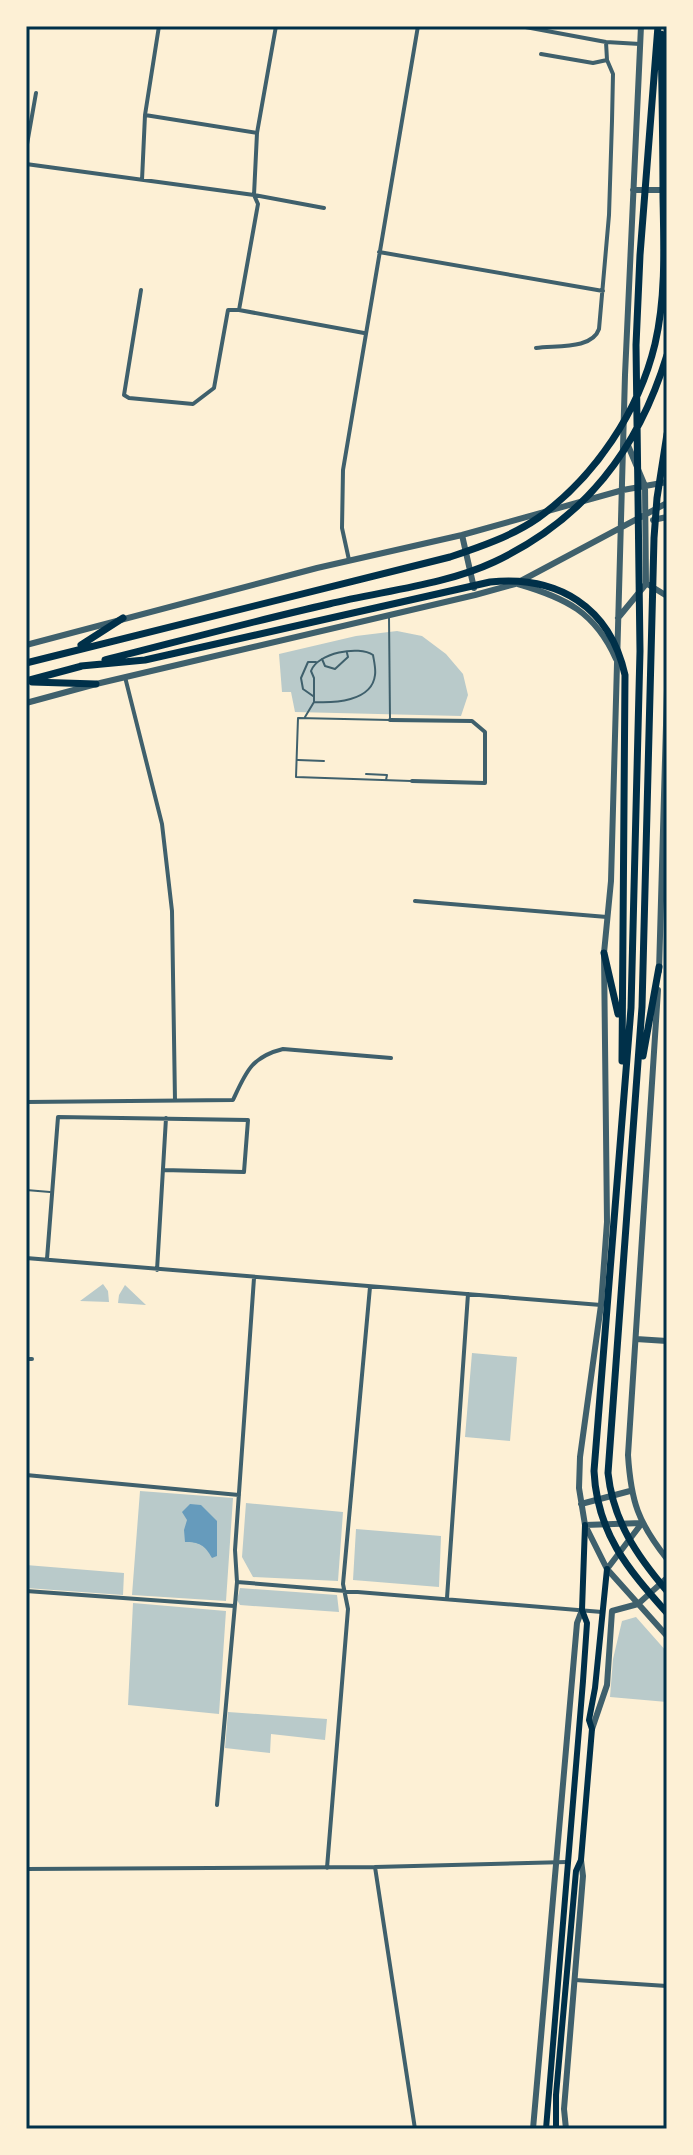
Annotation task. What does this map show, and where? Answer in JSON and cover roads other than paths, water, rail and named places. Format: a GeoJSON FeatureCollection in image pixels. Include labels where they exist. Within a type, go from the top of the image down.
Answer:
{"type":"FeatureCollection","features":[{"type":"Feature","properties":{"kind":"highway"},"geometry":{"type":"LineString","coordinates":[[26,663],[450,557],[494,542],[538,518],[578,483],[611,443],[640,390],[655,343],[664,240],[659,26]]}},
{"type":"Feature","properties":{"kind":"highway"},"geometry":{"type":"LineString","coordinates":[[659,26],[640,255],[636,345],[640,651],[631,1008],[595,1479],[603,1521],[620,1557],[667,1613]]}},
{"type":"Feature","properties":{"kind":"highway"},"geometry":{"type":"LineString","coordinates":[[26,682],[292,612],[450,577],[492,563],[557,523],[592,494],[622,455],[655,394],[667,355]]}},
{"type":"Feature","properties":{"kind":"highway"},"geometry":{"type":"LineString","coordinates":[[667,434],[654,538],[643,991],[608,1473],[613,1501],[630,1544],[667,1591]]}},
{"type":"Feature","properties":{"kind":"highway"},"geometry":{"type":"LineString","coordinates":[[81,666],[145,660],[490,582],[517,579],[562,591],[582,604],[599,619],[620,654],[627,700],[621,1027],[623,1095]]}},
{"type":"Feature","properties":{"kind":"highway"},"geometry":{"type":"LineString","coordinates":[[75,649],[123,618]]}},
{"type":"Feature","properties":{"kind":"highway"},"geometry":{"type":"LineString","coordinates":[[26,682],[96,684]]}},
{"type":"Feature","properties":{"kind":"highway"},"geometry":{"type":"LineString","coordinates":[[604,953],[621,1027]]}},
{"type":"Feature","properties":{"kind":"highway"},"geometry":{"type":"LineString","coordinates":[[637,1090],[659,967]]}},
{"type":"Feature","properties":{"kind":"main road"},"geometry":{"type":"LineString","coordinates":[[546,2129],[587,1623],[582,1610],[585,1525]]}},
{"type":"Feature","properties":{"kind":"main road"},"geometry":{"type":"LineString","coordinates":[[556,2129],[556,2095],[576,1871],[581,1860],[592,1729],[589,1720],[607,1569]]}},
{"type":"Feature","properties":{"kind":"street"},"geometry":{"type":"LineString","coordinates":[[142,180],[145,115],[159,26]]}},
{"type":"Feature","properties":{"kind":"street"},"geometry":{"type":"LineString","coordinates":[[239,310],[258,204],[254,195],[257,133],[276,26]]}},
{"type":"Feature","properties":{"kind":"street"},"geometry":{"type":"LineString","coordinates":[[349,560],[342,528],[343,470],[418,26]]}},
{"type":"Feature","properties":{"kind":"street"},"geometry":{"type":"LineString","coordinates":[[520,26],[606,42],[640,44]]}},
{"type":"Feature","properties":{"kind":"street"},"geometry":{"type":"LineString","coordinates":[[641,26],[624,436],[611,881],[604,953],[607,1222],[601,1305],[580,1457],[581,1504],[585,1525],[607,1569],[667,1636]]}},
{"type":"Feature","properties":{"kind":"street"},"geometry":{"type":"LineString","coordinates":[[536,348],[588,342],[596,336],[603,291],[612,121],[613,74],[607,60],[606,42]]}},
{"type":"Feature","properties":{"kind":"street"},"geometry":{"type":"LineString","coordinates":[[541,54],[593,63],[607,60]]}},
{"type":"Feature","properties":{"kind":"street"},"geometry":{"type":"LineString","coordinates":[[26,150],[36,93]]}},
{"type":"Feature","properties":{"kind":"street"},"geometry":{"type":"LineString","coordinates":[[145,115],[257,133]]}},
{"type":"Feature","properties":{"kind":"street"},"geometry":{"type":"LineString","coordinates":[[26,164],[254,195],[324,208]]}},
{"type":"Feature","properties":{"kind":"street"},"geometry":{"type":"LineString","coordinates":[[633,190],[667,190]]}},
{"type":"Feature","properties":{"kind":"street"},"geometry":{"type":"LineString","coordinates":[[379,252],[603,291]]}},
{"type":"Feature","properties":{"kind":"street"},"geometry":{"type":"LineString","coordinates":[[141,290],[124,395],[129,398],[193,404],[214,388],[228,310],[364,333]]}},
{"type":"Feature","properties":{"kind":"street"},"geometry":{"type":"LineString","coordinates":[[618,618],[646,584],[644,484],[624,436]]}},
{"type":"Feature","properties":{"kind":"street"},"geometry":{"type":"LineString","coordinates":[[576,503],[604,483],[616,467],[624,445]]}},
{"type":"Feature","properties":{"kind":"street"},"geometry":{"type":"LineString","coordinates":[[26,645],[349,560],[462,535],[644,484],[667,482]]}},
{"type":"Feature","properties":{"kind":"street"},"geometry":{"type":"LineString","coordinates":[[26,703],[515,584],[622,527],[646,518],[667,503]]}},
{"type":"Feature","properties":{"kind":"street"},"geometry":{"type":"LineString","coordinates":[[646,518],[667,517]]}},
{"type":"Feature","properties":{"kind":"street"},"geometry":{"type":"LineString","coordinates":[[462,535],[475,595]]}},
{"type":"Feature","properties":{"kind":"street"},"geometry":{"type":"LineString","coordinates":[[515,584],[569,602],[607,638],[617,662]]}},
{"type":"Feature","properties":{"kind":"street"},"geometry":{"type":"LineString","coordinates":[[646,584],[658,588],[667,596]]}},
{"type":"Feature","properties":{"kind":"street"},"geometry":{"type":"LineString","coordinates":[[125,677],[162,824],[172,911],[175,1101]]}},
{"type":"Feature","properties":{"kind":"street"},"geometry":{"type":"LineString","coordinates":[[667,690],[665,871],[628,1455],[630,1491],[642,1523],[667,1559]]}},
{"type":"Feature","properties":{"kind":"street"},"geometry":{"type":"LineString","coordinates":[[390,720],[472,721],[485,732],[485,783],[412,781]]}},
{"type":"Feature","properties":{"kind":"street"},"geometry":{"type":"LineString","coordinates":[[415,901],[607,917]]}},
{"type":"Feature","properties":{"kind":"street"},"geometry":{"type":"LineString","coordinates":[[26,1102],[233,1100],[248,1068],[268,1053],[283,1049],[391,1058]]}},
{"type":"Feature","properties":{"kind":"street"},"geometry":{"type":"LineString","coordinates":[[47,1260],[58,1117],[248,1120],[244,1172],[163,1170]]}},
{"type":"Feature","properties":{"kind":"street"},"geometry":{"type":"LineString","coordinates":[[157,1270],[166,1118]]}},
{"type":"Feature","properties":{"kind":"street"},"geometry":{"type":"LineString","coordinates":[[26,1258],[601,1305]]}},
{"type":"Feature","properties":{"kind":"street"},"geometry":{"type":"LineString","coordinates":[[217,1805],[237,1582],[235,1550],[254,1278]]}},
{"type":"Feature","properties":{"kind":"street"},"geometry":{"type":"LineString","coordinates":[[327,1868],[348,1609],[344,1590],[370,1287]]}},
{"type":"Feature","properties":{"kind":"street"},"geometry":{"type":"LineString","coordinates":[[447,1598],[468,1294]]}},
{"type":"Feature","properties":{"kind":"street"},"geometry":{"type":"LineString","coordinates":[[636,1339],[667,1341]]}},
{"type":"Feature","properties":{"kind":"street"},"geometry":{"type":"LineString","coordinates":[[26,1475],[239,1495]]}},
{"type":"Feature","properties":{"kind":"street"},"geometry":{"type":"LineString","coordinates":[[581,1504],[630,1491]]}},
{"type":"Feature","properties":{"kind":"street"},"geometry":{"type":"LineString","coordinates":[[585,1525],[642,1523]]}},
{"type":"Feature","properties":{"kind":"street"},"geometry":{"type":"LineString","coordinates":[[607,1569],[642,1523]]}},
{"type":"Feature","properties":{"kind":"street"},"geometry":{"type":"LineString","coordinates":[[592,1729],[607,1685],[612,1611],[638,1604],[667,1578]]}},
{"type":"Feature","properties":{"kind":"street"},"geometry":{"type":"LineString","coordinates":[[237,1582],[602,1612]]}},
{"type":"Feature","properties":{"kind":"street"},"geometry":{"type":"LineString","coordinates":[[26,1591],[234,1606]]}},
{"type":"Feature","properties":{"kind":"street"},"geometry":{"type":"LineString","coordinates":[[533,2129],[577,1623],[582,1610]]}},
{"type":"Feature","properties":{"kind":"street"},"geometry":{"type":"LineString","coordinates":[[566,2129],[564,2109],[583,1876],[581,1860]]}},
{"type":"Feature","properties":{"kind":"street"},"geometry":{"type":"LineString","coordinates":[[26,1869],[327,1868],[567,1862]]}},
{"type":"Feature","properties":{"kind":"street"},"geometry":{"type":"LineString","coordinates":[[375,1867],[415,2129]]}},
{"type":"Feature","properties":{"kind":"street"},"geometry":{"type":"LineString","coordinates":[[575,1980],[667,1986]]}},
{"type":"Feature","properties":{"kind":"lane"},"geometry":{"type":"LineString","coordinates":[[389,616],[390,720],[298,718],[296,777],[412,781]]}},
{"type":"Feature","properties":{"kind":"lane"},"geometry":{"type":"LineString","coordinates":[[304,718],[314,702],[312,665],[322,658],[343,653],[371,652],[375,675],[372,683],[358,696],[345,701],[314,702]]}},
{"type":"Feature","properties":{"kind":"lane"},"geometry":{"type":"LineString","coordinates":[[322,658],[325,666],[335,669],[349,656],[343,653]]}},
{"type":"Feature","properties":{"kind":"lane"},"geometry":{"type":"LineString","coordinates":[[314,696],[303,689],[301,678],[308,662],[317,662]]}},
{"type":"Feature","properties":{"kind":"lane"},"geometry":{"type":"LineString","coordinates":[[297,760],[324,761]]}},
{"type":"Feature","properties":{"kind":"lane"},"geometry":{"type":"LineString","coordinates":[[366,774],[387,775],[386,780]]}},
{"type":"Feature","properties":{"kind":"lane"},"geometry":{"type":"LineString","coordinates":[[657,1005],[667,1004]]}},
{"type":"Feature","properties":{"kind":"lane"},"geometry":{"type":"LineString","coordinates":[[26,1190],[52,1192]]}},
{"type":"Feature","properties":{"kind":"water"},"geometry":{"type":"Polygon","coordinates":[[[190,1504],[201,1505],[217,1521],[217,1556],[212,1558],[201,1545],[185,1542],[187,1520],[182,1512],[190,1504]]]}}]}
